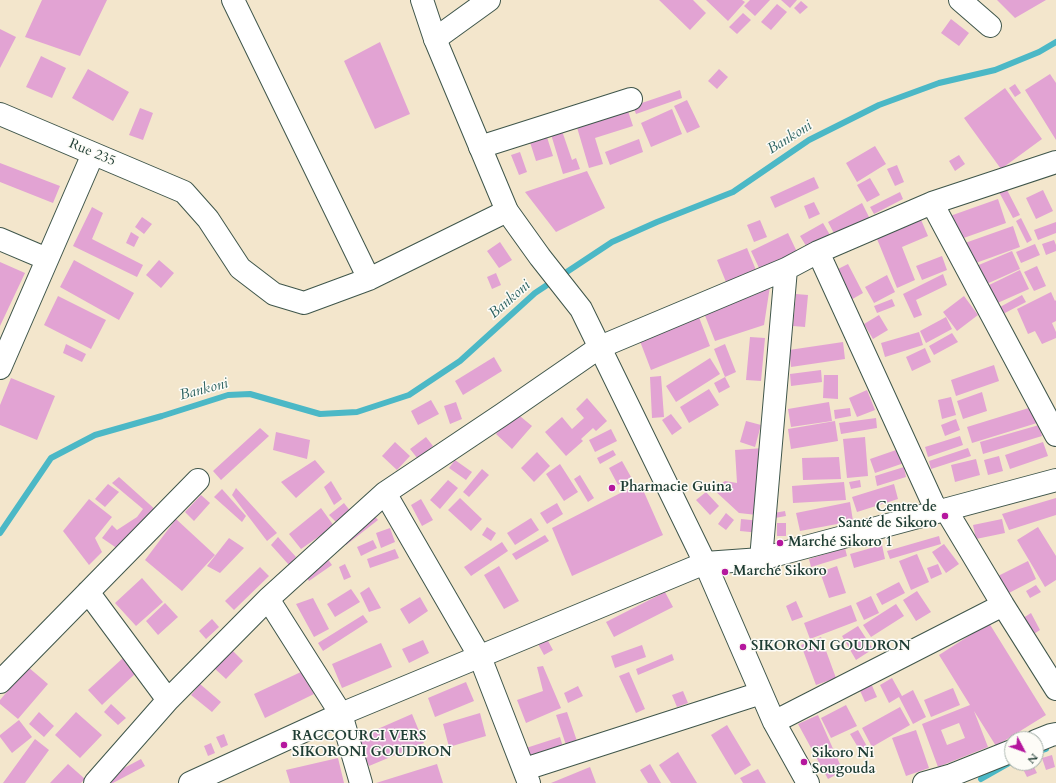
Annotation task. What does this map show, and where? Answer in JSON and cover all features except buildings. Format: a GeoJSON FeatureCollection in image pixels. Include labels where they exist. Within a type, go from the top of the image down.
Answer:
{"type":"FeatureCollection","features":[{"type":"Feature","properties":{"kind":"street"},"geometry":{"type":"LineString","coordinates":[[233,0],[369,279],[508,211]]}},
{"type":"Feature","properties":{"kind":"street"},"geometry":{"type":"LineString","coordinates":[[422,0],[435,39],[508,211],[540,257],[581,309],[705,563],[774,722],[808,783]]}},
{"type":"Feature","properties":{"kind":"street"},"geometry":{"type":"LineString","coordinates":[[435,39],[489,0]]}},
{"type":"Feature","properties":{"kind":"street"},"geometry":{"type":"LineString","coordinates":[[960,0],[990,26]]}},
{"type":"Feature","properties":{"kind":"street"},"geometry":{"type":"LineString","coordinates":[[480,147],[631,99]]}},
{"type":"Feature","properties":{"kind":"street","name":"Rue 235"},"geometry":{"type":"LineString","coordinates":[[0,114],[184,192],[208,220],[240,268],[274,294],[304,302],[369,279]]}},
{"type":"Feature","properties":{"kind":"street"},"geometry":{"type":"LineString","coordinates":[[0,368],[93,154]]}},
{"type":"Feature","properties":{"kind":"street"},"geometry":{"type":"LineString","coordinates":[[95,783],[168,700],[268,599],[385,493],[600,347],[786,269],[818,252],[932,203],[1053,170]]}},
{"type":"Feature","properties":{"kind":"street"},"geometry":{"type":"LineString","coordinates":[[932,203],[1056,435]]}},
{"type":"Feature","properties":{"kind":"street"},"geometry":{"type":"LineString","coordinates":[[0,239],[47,259]]}},
{"type":"Feature","properties":{"kind":"street"},"geometry":{"type":"LineString","coordinates":[[818,252],[941,511],[1056,689]]}},
{"type":"Feature","properties":{"kind":"street"},"geometry":{"type":"LineString","coordinates":[[761,559],[786,269]]}},
{"type":"Feature","properties":{"kind":"street"},"geometry":{"type":"LineString","coordinates":[[0,682],[198,480]]}},
{"type":"Feature","properties":{"kind":"street"},"geometry":{"type":"LineString","coordinates":[[199,781],[341,714],[705,563],[761,559],[1056,480]]}},
{"type":"Feature","properties":{"kind":"street"},"geometry":{"type":"LineString","coordinates":[[385,493],[480,656],[527,776],[761,693]]}},
{"type":"Feature","properties":{"kind":"street"},"geometry":{"type":"LineString","coordinates":[[88,592],[168,700]]}},
{"type":"Feature","properties":{"kind":"street"},"geometry":{"type":"LineString","coordinates":[[268,599],[341,714],[361,783]]}},
{"type":"Feature","properties":{"kind":"street"},"geometry":{"type":"LineString","coordinates":[[774,722],[1003,605]]}},
{"type":"Feature","properties":{"kind":"street"},"geometry":{"type":"LineString","coordinates":[[924,783],[954,779],[1004,755]]}},
{"type":"Feature","properties":{"kind":"waterway","name":"Bankoni"},"geometry":{"type":"LineString","coordinates":[[0,533],[51,458],[95,435],[228,395],[250,394],[320,414],[357,412],[409,395],[460,361],[535,293],[612,242],[657,222],[733,192],[809,140],[879,105],[939,83],[995,70],[1039,52],[1056,42]]}},
{"type":"Feature","properties":{"kind":"waterway"},"geometry":{"type":"LineString","coordinates":[[981,779],[1004,766]]}},
{"type":"Feature","properties":{"kind":"place","name":"Pharmacie Guina"},"geometry":{"type":"Point","coordinates":[612,488]}},
{"type":"Feature","properties":{"kind":"place","name":"Centre de Santé de Sikoro"},"geometry":{"type":"Point","coordinates":[945,516]}},
{"type":"Feature","properties":{"kind":"place","name":"Marché Sikoro 1"},"geometry":{"type":"Point","coordinates":[780,543]}},
{"type":"Feature","properties":{"kind":"place","name":"Marché Sikoro"},"geometry":{"type":"Point","coordinates":[725,572]}},
{"type":"Feature","properties":{"kind":"place","name":"SIKORONI GOUDRON"},"geometry":{"type":"Point","coordinates":[743,647]}},
{"type":"Feature","properties":{"kind":"place","name":"RACCOURCI VERS SIKORONI GOUDRON"},"geometry":{"type":"Point","coordinates":[284,745]}},
{"type":"Feature","properties":{"kind":"place","name":"Sikoro Ni Sougouda"},"geometry":{"type":"Point","coordinates":[804,762]}}]}
